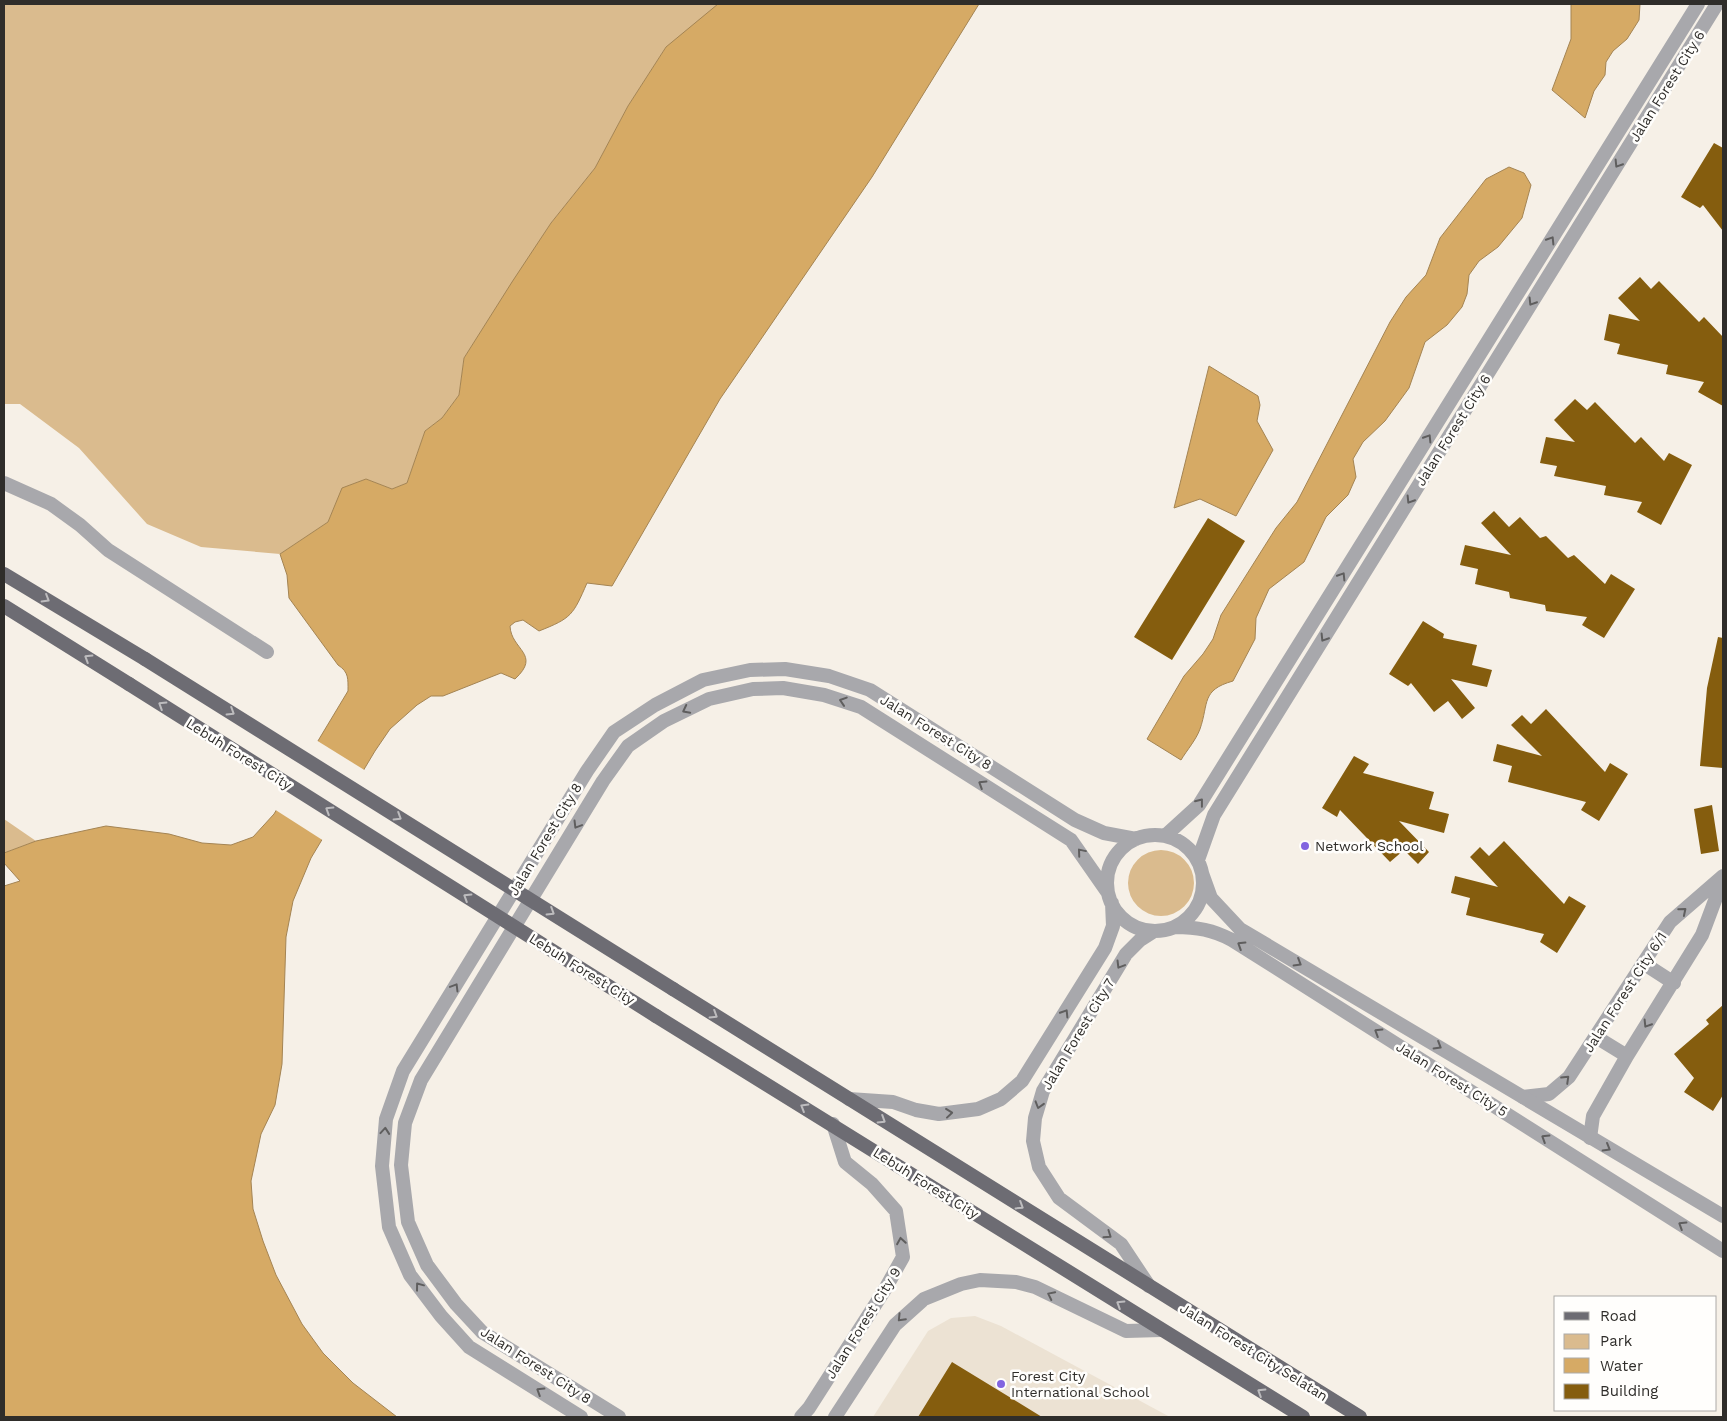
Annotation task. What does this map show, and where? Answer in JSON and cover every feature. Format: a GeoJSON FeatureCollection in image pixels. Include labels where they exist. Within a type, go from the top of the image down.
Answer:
{"type":"FeatureCollection","features":[{"type":"Feature","properties":{"kind":"main road"},"geometry":{"type":"LineString","coordinates":[[4,574],[145,659],[1149,1286]]}},
{"type":"Feature","properties":{"kind":"main road","name":"Lebuh Forest City"},"geometry":{"type":"LineString","coordinates":[[4,606],[656,1016],[833,1124],[1161,1330]]}},
{"type":"Feature","properties":{"kind":"main road","name":"Jalan Forest City Selatan"},"geometry":{"type":"LineString","coordinates":[[1149,1286],[1360,1417]]}},
{"type":"Feature","properties":{"kind":"main road"},"geometry":{"type":"LineString","coordinates":[[1161,1330],[1303,1417]]}},
{"type":"Feature","properties":{"kind":"street","name":"Jalan Forest City 6"},"geometry":{"type":"LineString","coordinates":[[1164,836],[1199,805],[1698,4]]}},
{"type":"Feature","properties":{"kind":"street","name":"Jalan Forest City 6"},"geometry":{"type":"LineString","coordinates":[[1200,867],[1214,815],[1717,4]]}},
{"type":"Feature","properties":{"kind":"street"},"geometry":{"type":"LineString","coordinates":[[4,483],[50,504],[80,525],[108,550],[267,652]]}},
{"type":"Feature","properties":{"kind":"street","name":"Jalan Forest City 8"},"geometry":{"type":"LineString","coordinates":[[581,1417],[469,1347],[441,1316],[410,1275],[389,1227],[382,1166],[386,1119],[403,1071],[587,771],[614,732],[655,705],[702,680],[750,670],[785,669],[829,676],[870,690],[1075,820],[1104,833],[1136,839]]}},
{"type":"Feature","properties":{"kind":"street","name":"Jalan Forest City 8"},"geometry":{"type":"LineString","coordinates":[[619,1417],[482,1332],[456,1304],[427,1265],[408,1222],[401,1165],[405,1123],[420,1080],[603,781],[628,746],[664,721],[709,699],[753,689],[783,688],[824,695],[861,707],[1071,840],[1110,898]]}},
{"type":"Feature","properties":{"kind":"street"},"geometry":{"type":"LineString","coordinates":[[1145,836],[1164,836],[1178,840],[1189,848],[1200,867],[1202,895],[1198,905],[1192,914],[1175,927],[1154,931],[1144,930],[1129,923],[1117,912],[1110,898],[1109,871],[1113,861],[1123,848],[1136,839],[1145,836]]}},
{"type":"Feature","properties":{"kind":"street","name":"Jalan Forest City 5"},"geometry":{"type":"LineString","coordinates":[[1200,867],[1211,898],[1240,928],[1723,1216]]}},
{"type":"Feature","properties":{"kind":"street","name":"Jalan Forest City 6/1"},"geometry":{"type":"LineString","coordinates":[[1523,1097],[1549,1094],[1569,1077],[1670,922],[1723,878]]}},
{"type":"Feature","properties":{"kind":"street","name":"Jalan Forest City 6/1"},"geometry":{"type":"LineString","coordinates":[[1590,1138],[1593,1116],[1627,1056],[1702,935],[1723,878]]}},
{"type":"Feature","properties":{"kind":"street","name":"Jalan Forest City 7"},"geometry":{"type":"LineString","coordinates":[[849,1099],[894,1102],[916,1110],[939,1114],[978,1109],[1001,1099],[1022,1081],[1105,948],[1113,926],[1110,898]]}},
{"type":"Feature","properties":{"kind":"street","name":"Jalan Forest City 5"},"geometry":{"type":"LineString","coordinates":[[1175,927],[1198,926],[1216,931],[1232,940],[1723,1251]]}},
{"type":"Feature","properties":{"kind":"street","name":"Jalan Forest City 7"},"geometry":{"type":"LineString","coordinates":[[1149,1286],[1121,1244],[1059,1198],[1038,1167],[1033,1141],[1035,1118],[1043,1091],[1126,954],[1140,940],[1154,931]]}},
{"type":"Feature","properties":{"kind":"street"},"geometry":{"type":"LineString","coordinates":[[1643,963],[1674,983]]}},
{"type":"Feature","properties":{"kind":"street"},"geometry":{"type":"LineString","coordinates":[[1596,1037],[1627,1056]]}},
{"type":"Feature","properties":{"kind":"street","name":"Jalan Forest City 9"},"geometry":{"type":"LineString","coordinates":[[801,1417],[809,1408],[884,1291],[903,1257],[896,1211],[872,1184],[845,1162],[833,1124]]}},
{"type":"Feature","properties":{"kind":"street","name":"Jalan Forest City 9"},"geometry":{"type":"LineString","coordinates":[[834,1417],[895,1325],[924,1298],[961,1284],[980,1280],[1016,1282],[1035,1287],[1126,1331],[1161,1330]]}},
{"type":"Feature","properties":{"kind":"shaded area","name":"Forest City International School"},"geometry":{"type":"Polygon","coordinates":[[[975,1316],[1001,1326],[1170,1417],[873,1417],[928,1331],[951,1318],[975,1316]]]}},
{"type":"Feature","properties":{"kind":"green space"},"geometry":{"type":"Polygon","coordinates":[[[4,4],[778,4],[666,47],[628,106],[595,168],[551,223],[464,358],[459,395],[442,418],[425,431],[407,483],[392,489],[366,479],[343,488],[328,522],[280,554],[201,547],[147,524],[79,448],[20,404],[4,404],[4,4]]]}},
{"type":"Feature","properties":{"kind":"green space"},"geometry":{"type":"Polygon","coordinates":[[[4,819],[36,841],[4,853],[4,819]]]}},
{"type":"Feature","properties":{"kind":"green space"},"geometry":{"type":"Polygon","coordinates":[[[1155,850],[1167,850],[1179,855],[1189,865],[1194,877],[1192,896],[1179,911],[1167,916],[1155,916],[1143,911],[1133,901],[1128,889],[1128,877],[1133,865],[1143,855],[1155,850]]]}},
{"type":"Feature","properties":{"kind":"water"},"geometry":{"type":"Polygon","coordinates":[[[718,4],[979,4],[872,177],[720,399],[612,586],[587,583],[574,609],[565,619],[539,631],[523,620],[515,622],[510,626],[515,641],[526,658],[523,671],[515,679],[501,673],[443,696],[431,696],[417,705],[390,729],[311,858],[293,901],[286,937],[282,1064],[275,1105],[261,1134],[251,1181],[253,1209],[276,1275],[302,1324],[323,1353],[353,1383],[397,1417],[4,1417],[4,886],[20,881],[4,863],[4,853],[36,841],[106,826],[169,834],[202,843],[231,845],[253,837],[274,814],[348,691],[346,673],[338,665],[289,598],[287,575],[280,554],[328,522],[342,488],[366,479],[392,489],[407,483],[425,431],[442,418],[459,395],[464,358],[512,282],[551,223],[595,168],[628,106],[666,47],[718,4]]]}},
{"type":"Feature","properties":{"kind":"water"},"geometry":{"type":"Polygon","coordinates":[[[1571,4],[1640,4],[1639,20],[1627,39],[1613,51],[1606,62],[1605,75],[1594,91],[1585,118],[1552,90],[1571,39],[1571,4]]]}},
{"type":"Feature","properties":{"kind":"water"},"geometry":{"type":"Polygon","coordinates":[[[1509,167],[1524,173],[1531,185],[1522,218],[1498,247],[1479,261],[1469,275],[1467,294],[1462,307],[1447,325],[1425,342],[1409,388],[1385,421],[1363,442],[1353,459],[1356,477],[1348,495],[1326,517],[1304,562],[1269,589],[1256,618],[1255,639],[1233,681],[1211,693],[1198,733],[1181,760],[1147,739],[1184,676],[1213,639],[1221,615],[1276,528],[1297,502],[1390,322],[1406,297],[1426,275],[1440,238],[1486,179],[1509,167]]]}},
{"type":"Feature","properties":{"kind":"water"},"geometry":{"type":"Polygon","coordinates":[[[1209,366],[1258,396],[1260,405],[1257,421],[1273,450],[1236,516],[1200,499],[1174,508],[1209,366]]]}},
{"type":"Feature","properties":{"kind":"pier"},"geometry":{"type":"Polygon","coordinates":[[[316,740],[366,771],[324,841],[274,809],[316,740]]]}},
{"type":"Feature","properties":{"kind":"building"},"geometry":{"type":"Polygon","coordinates":[[[1714,143],[1723,148],[1723,231],[1703,205],[1700,208],[1681,197],[1714,143]]]}},
{"type":"Feature","properties":{"kind":"building"},"geometry":{"type":"Polygon","coordinates":[[[1640,277],[1651,289],[1659,281],[1699,322],[1704,317],[1723,337],[1723,406],[1698,392],[1704,382],[1666,374],[1668,365],[1617,354],[1620,344],[1604,340],[1609,314],[1640,321],[1618,298],[1640,277]]]}},
{"type":"Feature","properties":{"kind":"building"},"geometry":{"type":"Polygon","coordinates":[[[1575,399],[1587,410],[1595,402],[1635,443],[1641,437],[1664,461],[1669,453],[1692,465],[1661,525],[1637,512],[1642,502],[1604,495],[1606,486],[1554,476],[1557,466],[1540,463],[1546,437],[1575,442],[1554,420],[1575,399]]]}},
{"type":"Feature","properties":{"kind":"building"},"geometry":{"type":"Polygon","coordinates":[[[1494,511],[1509,527],[1520,517],[1540,538],[1546,536],[1568,558],[1574,555],[1605,584],[1611,574],[1635,589],[1604,638],[1582,625],[1587,617],[1546,611],[1545,605],[1510,598],[1509,592],[1475,584],[1478,569],[1460,565],[1465,545],[1511,555],[1481,523],[1494,511]]]}},
{"type":"Feature","properties":{"kind":"building"},"geometry":{"type":"Polygon","coordinates":[[[1208,518],[1245,541],[1172,660],[1134,637],[1208,518]]]}},
{"type":"Feature","properties":{"kind":"building"},"geometry":{"type":"Polygon","coordinates":[[[1423,621],[1444,634],[1443,638],[1477,645],[1472,665],[1492,670],[1487,687],[1451,679],[1475,708],[1462,719],[1448,701],[1434,712],[1411,683],[1408,686],[1389,674],[1423,621]]]}},
{"type":"Feature","properties":{"kind":"building"},"geometry":{"type":"Polygon","coordinates":[[[1718,637],[1723,638],[1723,768],[1700,766],[1707,688],[1718,637]]]}},
{"type":"Feature","properties":{"kind":"building"},"geometry":{"type":"Polygon","coordinates":[[[1546,709],[1605,772],[1610,763],[1628,774],[1599,821],[1581,810],[1586,802],[1508,782],[1512,766],[1493,761],[1497,744],[1542,756],[1511,725],[1522,715],[1531,724],[1546,709]]]}},
{"type":"Feature","properties":{"kind":"building"},"geometry":{"type":"Polygon","coordinates":[[[1354,756],[1369,764],[1363,773],[1434,792],[1429,809],[1449,814],[1444,833],[1399,821],[1429,852],[1418,864],[1404,850],[1390,862],[1340,810],[1337,817],[1322,808],[1354,756]]]}},
{"type":"Feature","properties":{"kind":"building"},"geometry":{"type":"Polygon","coordinates":[[[1712,805],[1719,851],[1701,854],[1694,809],[1712,805]]]}},
{"type":"Feature","properties":{"kind":"building"},"geometry":{"type":"Polygon","coordinates":[[[1504,841],[1564,904],[1569,896],[1586,906],[1557,953],[1540,942],[1544,934],[1466,915],[1470,898],[1451,893],[1455,876],[1498,887],[1470,857],[1480,847],[1489,856],[1504,841]]]}},
{"type":"Feature","properties":{"kind":"building"},"geometry":{"type":"Polygon","coordinates":[[[1723,1005],[1723,1095],[1713,1111],[1684,1092],[1694,1078],[1674,1054],[1709,1024],[1706,1020],[1723,1005]]]}},
{"type":"Feature","properties":{"kind":"building"},"geometry":{"type":"Polygon","coordinates":[[[952,1362],[1042,1417],[918,1417],[952,1362]]]}},
{"type":"Feature","properties":{"kind":"place","name":"Network School"},"geometry":{"type":"Point","coordinates":[1305,846]}},
{"type":"Feature","properties":{"kind":"place","name":"Forest City International School"},"geometry":{"type":"Point","coordinates":[1001,1384]}}]}
